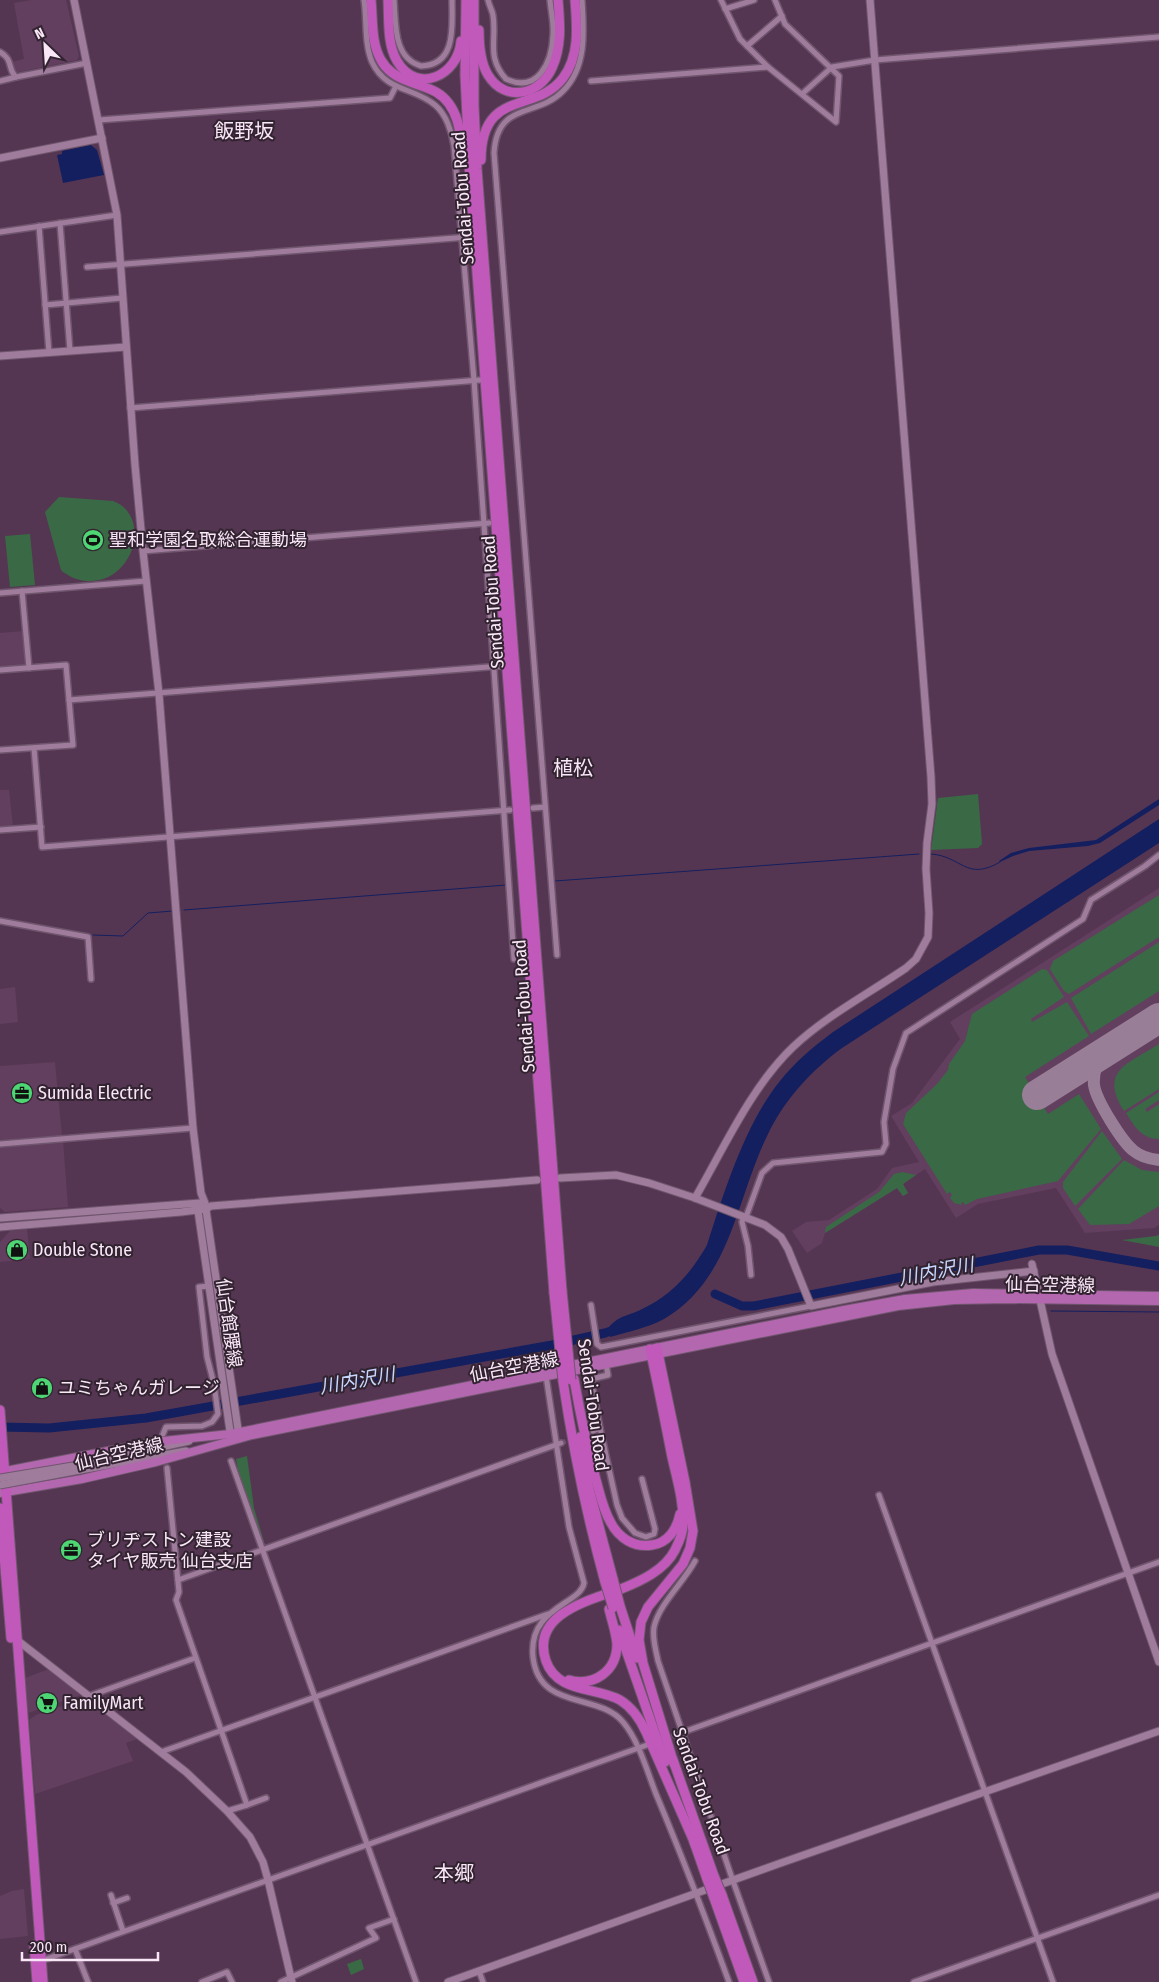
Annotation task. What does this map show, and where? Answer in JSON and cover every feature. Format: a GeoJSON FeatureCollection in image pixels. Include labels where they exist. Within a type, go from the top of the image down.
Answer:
{"type":"FeatureCollection","features":[{"type":"Feature","properties":{"kind":"highway"},"geometry":{"type":"LineString","coordinates":[[371,0],[375,43],[384,66],[400,78],[438,93],[453,111],[461,137],[480,260]]}},
{"type":"Feature","properties":{"kind":"highway"},"geometry":{"type":"LineString","coordinates":[[388,0],[391,40],[396,60],[410,74],[425,78],[445,73],[458,57],[461,44],[462,0]]}},
{"type":"Feature","properties":{"kind":"highway","name":"Sendai-Tobu Road"},"geometry":{"type":"LineString","coordinates":[[466,0],[466,106],[480,260],[558,1292],[570,1380],[606,1582]]}},
{"type":"Feature","properties":{"kind":"highway","name":"Sendai-Tobu Road"},"geometry":{"type":"LineString","coordinates":[[474,0],[474,106],[480,260]]}},
{"type":"Feature","properties":{"kind":"highway"},"geometry":{"type":"LineString","coordinates":[[479,0],[479,36],[483,65],[488,76],[496,84],[504,90],[516,93],[528,92],[537,88],[552,70],[560,38],[558,0]]}},
{"type":"Feature","properties":{"kind":"highway"},"geometry":{"type":"LineString","coordinates":[[480,260],[482,155],[485,136],[492,121],[503,110],[549,91],[564,77],[573,56],[576,40],[575,0]]}},
{"type":"Feature","properties":{"kind":"highway","name":"Sendai-Tobu Road"},"geometry":{"type":"LineString","coordinates":[[558,1292],[567,1345],[572,1442],[590,1528],[641,1695],[696,1846],[711,1878]]}},
{"type":"Feature","properties":{"kind":"highway"},"geometry":{"type":"LineString","coordinates":[[654,1351],[682,1508],[683,1523],[681,1536],[674,1552],[666,1563],[654,1573],[638,1581],[580,1602],[566,1610],[548,1630],[544,1654],[548,1666],[561,1681],[574,1687],[613,1697],[637,1714],[696,1846]]}},
{"type":"Feature","properties":{"kind":"highway"},"geometry":{"type":"LineString","coordinates":[[654,1351],[685,1482],[692,1531],[687,1557],[679,1571],[648,1607],[641,1622],[639,1634],[643,1663],[674,1764]]}},
{"type":"Feature","properties":{"kind":"highway"},"geometry":{"type":"LineString","coordinates":[[570,1380],[581,1416],[594,1473],[604,1506],[615,1529],[624,1539],[636,1545],[650,1546],[657,1544],[669,1537],[673,1532],[682,1508]]}},
{"type":"Feature","properties":{"kind":"highway"},"geometry":{"type":"LineString","coordinates":[[0,1410],[2,1474],[17,1640],[38,1961],[37,1982]]}},
{"type":"Feature","properties":{"kind":"highway"},"geometry":{"type":"LineString","coordinates":[[0,1508],[38,1961],[44,1982]]}},
{"type":"Feature","properties":{"kind":"highway"},"geometry":{"type":"LineString","coordinates":[[614,1608],[617,1650],[612,1665],[603,1675],[590,1681],[577,1682],[564,1677],[550,1657],[549,1645],[557,1626],[575,1610],[641,1586],[661,1573],[673,1562],[681,1549],[690,1518]]}},
{"type":"Feature","properties":{"kind":"highway","name":"Sendai-Tobu Road"},"geometry":{"type":"LineString","coordinates":[[614,1608],[674,1764],[718,1897],[753,1982]]}},
{"type":"Feature","properties":{"kind":"highway","name":"Sendai-Tobu Road"},"geometry":{"type":"LineString","coordinates":[[718,1897],[744,1982]]}},
{"type":"Feature","properties":{"kind":"main road","name":"仙台空港線"},"geometry":{"type":"LineString","coordinates":[[4,1492],[100,1474],[216,1446],[235,1436],[905,1299],[973,1293],[1159,1301]]}},
{"type":"Feature","properties":{"kind":"main road","name":"仙台空港線"},"geometry":{"type":"LineString","coordinates":[[1040,1296],[1159,1296]]}},
{"type":"Feature","properties":{"kind":"main road","name":"仙台空港線"},"geometry":{"type":"LineString","coordinates":[[2,1474],[154,1442],[214,1436],[235,1436],[606,1364],[654,1351]]}},
{"type":"Feature","properties":{"kind":"street"},"geometry":{"type":"LineString","coordinates":[[74,0],[117,215],[130,408],[143,552],[159,694],[193,1128],[201,1193],[197,1207]]}},
{"type":"Feature","properties":{"kind":"street"},"geometry":{"type":"LineString","coordinates":[[364,0],[370,55],[378,72],[396,86],[427,99],[435,105],[450,129],[454,146],[465,236],[477,380],[498,667],[514,959]]}},
{"type":"Feature","properties":{"kind":"street"},"geometry":{"type":"LineString","coordinates":[[394,0],[400,47],[406,59],[421,66],[437,63],[442,59],[448,48],[452,33],[452,0]]}},
{"type":"Feature","properties":{"kind":"street"},"geometry":{"type":"LineString","coordinates":[[488,0],[493,15],[492,46],[495,62],[506,79],[523,83],[539,76],[548,61],[553,35],[550,0]]}},
{"type":"Feature","properties":{"kind":"street"},"geometry":{"type":"LineString","coordinates":[[557,956],[494,153],[498,135],[508,119],[558,96],[571,82],[583,50],[584,23],[582,0]]}},
{"type":"Feature","properties":{"kind":"street"},"geometry":{"type":"LineString","coordinates":[[721,0],[740,39],[768,67],[836,122],[839,76],[832,67],[785,24],[775,0]]}},
{"type":"Feature","properties":{"kind":"street"},"geometry":{"type":"LineString","coordinates":[[725,10],[754,0]]}},
{"type":"Feature","properties":{"kind":"street"},"geometry":{"type":"LineString","coordinates":[[695,1198],[757,1091],[777,1064],[814,1029],[906,968],[916,959],[928,937],[929,913],[926,869],[932,804],[931,777],[870,0]]}},
{"type":"Feature","properties":{"kind":"street"},"geometry":{"type":"LineString","coordinates":[[747,46],[782,16]]}},
{"type":"Feature","properties":{"kind":"street"},"geometry":{"type":"LineString","coordinates":[[802,94],[832,67],[875,60],[1159,37]]}},
{"type":"Feature","properties":{"kind":"street"},"geometry":{"type":"LineString","coordinates":[[0,52],[9,60],[12,75],[16,77]]}},
{"type":"Feature","properties":{"kind":"street"},"geometry":{"type":"LineString","coordinates":[[0,81],[87,63]]}},
{"type":"Feature","properties":{"kind":"street"},"geometry":{"type":"LineString","coordinates":[[591,81],[768,67]]}},
{"type":"Feature","properties":{"kind":"street"},"geometry":{"type":"LineString","coordinates":[[99,120],[390,98],[396,86]]}},
{"type":"Feature","properties":{"kind":"street"},"geometry":{"type":"LineString","coordinates":[[0,158],[102,138]]}},
{"type":"Feature","properties":{"kind":"street"},"geometry":{"type":"LineString","coordinates":[[0,232],[117,215]]}},
{"type":"Feature","properties":{"kind":"street"},"geometry":{"type":"LineString","coordinates":[[60,223],[70,351]]}},
{"type":"Feature","properties":{"kind":"street"},"geometry":{"type":"LineString","coordinates":[[39,226],[49,353]]}},
{"type":"Feature","properties":{"kind":"street"},"geometry":{"type":"LineString","coordinates":[[87,267],[465,236]]}},
{"type":"Feature","properties":{"kind":"street"},"geometry":{"type":"LineString","coordinates":[[45,305],[122,298]]}},
{"type":"Feature","properties":{"kind":"street"},"geometry":{"type":"LineString","coordinates":[[0,356],[126,347]]}},
{"type":"Feature","properties":{"kind":"street"},"geometry":{"type":"LineString","coordinates":[[130,408],[477,380]]}},
{"type":"Feature","properties":{"kind":"street"},"geometry":{"type":"LineString","coordinates":[[143,552],[487,523]]}},
{"type":"Feature","properties":{"kind":"street"},"geometry":{"type":"LineString","coordinates":[[0,592],[146,581]]}},
{"type":"Feature","properties":{"kind":"street"},"geometry":{"type":"LineString","coordinates":[[22,591],[29,668]]}},
{"type":"Feature","properties":{"kind":"street"},"geometry":{"type":"LineString","coordinates":[[0,670],[66,665],[73,745],[0,750]]}},
{"type":"Feature","properties":{"kind":"street"},"geometry":{"type":"LineString","coordinates":[[69,700],[498,667]]}},
{"type":"Feature","properties":{"kind":"street"},"geometry":{"type":"LineString","coordinates":[[34,748],[42,847],[507,810]]}},
{"type":"Feature","properties":{"kind":"street"},"geometry":{"type":"LineString","coordinates":[[532,808],[545,807]]}},
{"type":"Feature","properties":{"kind":"street"},"geometry":{"type":"LineString","coordinates":[[0,830],[41,827]]}},
{"type":"Feature","properties":{"kind":"street"},"geometry":{"type":"LineString","coordinates":[[750,1275],[748,1246],[742,1222],[762,1174],[773,1163],[882,1152],[886,1144],[884,1122],[893,1068],[906,1033],[1083,919],[1091,900],[1159,855]]}},
{"type":"Feature","properties":{"kind":"street"},"geometry":{"type":"LineString","coordinates":[[0,921],[88,937],[91,979]]}},
{"type":"Feature","properties":{"kind":"street"},"geometry":{"type":"LineString","coordinates":[[0,1144],[193,1128]]}},
{"type":"Feature","properties":{"kind":"street"},"geometry":{"type":"LineString","coordinates":[[560,1178],[616,1175],[649,1183],[695,1198],[765,1225],[780,1237],[788,1249],[811,1304]]}},
{"type":"Feature","properties":{"kind":"street"},"geometry":{"type":"LineString","coordinates":[[0,1227],[207,1206],[537,1180]]}},
{"type":"Feature","properties":{"kind":"street","name":"仙台館腰線"},"geometry":{"type":"LineString","coordinates":[[201,1193],[207,1206],[227,1383],[227,1410],[235,1436]]}},
{"type":"Feature","properties":{"kind":"street"},"geometry":{"type":"LineString","coordinates":[[0,1218],[197,1207]]}},
{"type":"Feature","properties":{"kind":"street","name":"仙台館腰線"},"geometry":{"type":"LineString","coordinates":[[197,1207],[227,1383],[235,1409],[235,1436]]}},
{"type":"Feature","properties":{"kind":"street"},"geometry":{"type":"LineString","coordinates":[[591,1305],[597,1344],[600,1347],[811,1304],[933,1282],[1033,1268],[1052,1354],[1159,1662]]}},
{"type":"Feature","properties":{"kind":"street"},"geometry":{"type":"LineString","coordinates":[[162,1434],[166,1428],[208,1424],[215,1419],[218,1412],[214,1384],[207,1357],[199,1287],[209,1286]]}},
{"type":"Feature","properties":{"kind":"street"},"geometry":{"type":"LineString","coordinates":[[606,1364],[608,1375],[591,1379],[617,1505],[622,1518],[635,1533],[646,1538],[654,1534],[655,1529],[642,1479]]}},
{"type":"Feature","properties":{"kind":"street"},"geometry":{"type":"LineString","coordinates":[[161,1752],[549,1614],[579,1593],[584,1583],[569,1526],[558,1444],[546,1376]]}},
{"type":"Feature","properties":{"kind":"street"},"geometry":{"type":"LineString","coordinates":[[593,1431],[600,1428]]}},
{"type":"Feature","properties":{"kind":"street"},"geometry":{"type":"LineString","coordinates":[[0,1485],[214,1436]]}},
{"type":"Feature","properties":{"kind":"street"},"geometry":{"type":"LineString","coordinates":[[178,1580],[558,1444]]}},
{"type":"Feature","properties":{"kind":"street"},"geometry":{"type":"LineString","coordinates":[[2,1474],[80,1467],[216,1446]]}},
{"type":"Feature","properties":{"kind":"street"},"geometry":{"type":"LineString","coordinates":[[231,1461],[416,1982]]}},
{"type":"Feature","properties":{"kind":"street"},"geometry":{"type":"LineString","coordinates":[[167,1468],[179,1592],[176,1600],[247,1805]]}},
{"type":"Feature","properties":{"kind":"street"},"geometry":{"type":"LineString","coordinates":[[879,1495],[1053,1982]]}},
{"type":"Feature","properties":{"kind":"street"},"geometry":{"type":"LineString","coordinates":[[695,1561],[687,1576],[658,1616],[654,1627],[654,1641],[658,1661],[769,1982]]}},
{"type":"Feature","properties":{"kind":"street"},"geometry":{"type":"LineString","coordinates":[[675,1735],[1159,1562]]}},
{"type":"Feature","properties":{"kind":"street"},"geometry":{"type":"LineString","coordinates":[[549,1614],[536,1632],[533,1648],[535,1664],[541,1678],[559,1695],[613,1712],[628,1728],[638,1748],[697,1894],[729,1982]]}},
{"type":"Feature","properties":{"kind":"street"},"geometry":{"type":"LineString","coordinates":[[17,1640],[186,1772],[228,1811],[250,1837],[263,1862],[292,1980]]}},
{"type":"Feature","properties":{"kind":"street"},"geometry":{"type":"LineString","coordinates":[[89,1696],[195,1658]]}},
{"type":"Feature","properties":{"kind":"street"},"geometry":{"type":"LineString","coordinates":[[448,1982],[1159,1731]]}},
{"type":"Feature","properties":{"kind":"street"},"geometry":{"type":"LineString","coordinates":[[38,1961],[647,1745]]}},
{"type":"Feature","properties":{"kind":"street"},"geometry":{"type":"LineString","coordinates":[[228,1811],[266,1798]]}},
{"type":"Feature","properties":{"kind":"street"},"geometry":{"type":"LineString","coordinates":[[111,1895],[123,1931]]}},
{"type":"Feature","properties":{"kind":"street"},"geometry":{"type":"LineString","coordinates":[[914,1982],[1159,1895]]}},
{"type":"Feature","properties":{"kind":"street"},"geometry":{"type":"LineString","coordinates":[[113,1903],[127,1898]]}},
{"type":"Feature","properties":{"kind":"street"},"geometry":{"type":"LineString","coordinates":[[281,1982],[292,1980],[376,1938],[370,1928],[394,1919]]}},
{"type":"Feature","properties":{"kind":"street"},"geometry":{"type":"LineString","coordinates":[[75,1949],[88,1982]]}},
{"type":"Feature","properties":{"kind":"street"},"geometry":{"type":"LineString","coordinates":[[479,1971],[483,1982]]}},
{"type":"Feature","properties":{"kind":"street"},"geometry":{"type":"LineString","coordinates":[[202,1982],[227,1972],[232,1982]]}},
{"type":"Feature","properties":{"kind":"shaded area"},"geometry":{"type":"Polygon","coordinates":[[[31,0],[66,0],[79,56],[77,60],[14,73],[12,62],[24,59],[14,3],[31,0]]]}},
{"type":"Feature","properties":{"kind":"shaded area"},"geometry":{"type":"Polygon","coordinates":[[[91,145],[97,150],[104,175],[63,183],[57,155],[62,154],[62,151],[91,145]]]}},
{"type":"Feature","properties":{"kind":"shaded area"},"geometry":{"type":"Polygon","coordinates":[[[23,631],[25,666],[0,668],[0,633],[23,631]]]}},
{"type":"Feature","properties":{"kind":"shaded area"},"geometry":{"type":"Polygon","coordinates":[[[0,790],[9,790],[13,826],[0,827],[0,790]]]}},
{"type":"Feature","properties":{"kind":"shaded area"},"geometry":{"type":"Polygon","coordinates":[[[1159,799],[1159,805],[1100,843],[1088,846],[1029,851],[999,861],[1011,853],[1029,848],[1096,840],[1159,799]]]}},
{"type":"Feature","properties":{"kind":"shaded area"},"geometry":{"type":"Polygon","coordinates":[[[1159,819],[1159,843],[842,1048],[809,1076],[782,1109],[768,1134],[757,1159],[730,1236],[704,1282],[687,1302],[664,1319],[610,1337],[609,1327],[613,1323],[663,1297],[680,1282],[694,1265],[707,1245],[737,1159],[756,1117],[780,1081],[798,1061],[833,1032],[1159,819]]]}},
{"type":"Feature","properties":{"kind":"shaded area"},"geometry":{"type":"Polygon","coordinates":[[[1159,888],[1159,1225],[1154,1228],[1085,1233],[1056,1188],[978,1204],[956,1218],[925,1169],[903,1184],[908,1193],[903,1196],[897,1188],[825,1233],[822,1243],[807,1253],[792,1231],[806,1222],[829,1220],[877,1189],[892,1168],[919,1162],[891,1116],[912,1103],[960,1039],[950,1022],[1159,888]]]}},
{"type":"Feature","properties":{"kind":"shaded area"},"geometry":{"type":"Polygon","coordinates":[[[15,987],[18,1022],[0,1024],[0,989],[15,987]]]}},
{"type":"Feature","properties":{"kind":"shaded area"},"geometry":{"type":"Polygon","coordinates":[[[55,1062],[62,1136],[0,1140],[0,1066],[55,1062]]]}},
{"type":"Feature","properties":{"kind":"shaded area"},"geometry":{"type":"Polygon","coordinates":[[[63,1140],[68,1207],[5,1212],[0,1208],[0,1146],[63,1140]]]}},
{"type":"Feature","properties":{"kind":"shaded area"},"geometry":{"type":"Polygon","coordinates":[[[27,1229],[30,1259],[0,1262],[0,1242],[10,1231],[27,1229]]]}},
{"type":"Feature","properties":{"kind":"shaded area"},"geometry":{"type":"Polygon","coordinates":[[[49,1669],[81,1695],[28,1713],[25,1678],[49,1669]]]}},
{"type":"Feature","properties":{"kind":"shaded area"},"geometry":{"type":"Polygon","coordinates":[[[85,1698],[137,1739],[126,1743],[133,1761],[35,1794],[29,1720],[36,1715],[85,1698]]]}},
{"type":"Feature","properties":{"kind":"shaded area"},"geometry":{"type":"Polygon","coordinates":[[[24,1889],[28,1936],[0,1939],[0,1896],[24,1889]]]}},
{"type":"Feature","properties":{"kind":"green space","name":"聖和学園名取総合運動場"},"geometry":{"type":"Polygon","coordinates":[[[59,497],[113,501],[125,509],[132,520],[135,533],[126,561],[116,572],[103,579],[86,581],[72,577],[61,570],[45,512],[59,497]]]}},
{"type":"Feature","properties":{"kind":"green space"},"geometry":{"type":"Polygon","coordinates":[[[30,534],[35,585],[10,587],[5,536],[30,534]]]}},
{"type":"Feature","properties":{"kind":"green space"},"geometry":{"type":"Polygon","coordinates":[[[978,794],[982,844],[978,848],[931,850],[938,798],[978,794]]]}},
{"type":"Feature","properties":{"kind":"green space"},"geometry":{"type":"Polygon","coordinates":[[[1159,895],[1159,937],[1069,994],[1064,991],[1050,969],[1053,961],[1159,895]]]}},
{"type":"Feature","properties":{"kind":"green space"},"geometry":{"type":"Polygon","coordinates":[[[1159,942],[1159,991],[1091,1034],[1071,998],[1159,942]]]}},
{"type":"Feature","properties":{"kind":"green space"},"geometry":{"type":"Polygon","coordinates":[[[1042,969],[1047,970],[1064,997],[1031,1019],[1032,1022],[1067,1002],[1089,1036],[1025,1077],[1048,1114],[1079,1094],[1101,1129],[1058,1181],[977,1199],[965,1205],[963,1202],[961,1203],[962,1205],[954,1203],[950,1198],[952,1195],[950,1192],[947,1194],[903,1124],[906,1113],[937,1084],[948,1070],[949,1064],[965,1041],[972,1014],[1042,969]]]}},
{"type":"Feature","properties":{"kind":"green space"},"geometry":{"type":"Polygon","coordinates":[[[1159,1044],[1159,1089],[1124,1111],[1117,1097],[1116,1077],[1120,1070],[1128,1063],[1159,1044]]]}},
{"type":"Feature","properties":{"kind":"green space"},"geometry":{"type":"Polygon","coordinates":[[[1159,1092],[1159,1100],[1145,1109],[1147,1112],[1159,1104],[1159,1139],[1143,1134],[1135,1127],[1126,1113],[1159,1092]]]}},
{"type":"Feature","properties":{"kind":"green space"},"geometry":{"type":"Polygon","coordinates":[[[1102,1131],[1122,1159],[1075,1206],[1063,1188],[1063,1182],[1102,1131]]]}},
{"type":"Feature","properties":{"kind":"green space"},"geometry":{"type":"Polygon","coordinates":[[[1124,1160],[1142,1170],[1159,1172],[1159,1206],[1129,1224],[1090,1225],[1078,1209],[1124,1160]]]}},
{"type":"Feature","properties":{"kind":"green space"},"geometry":{"type":"Polygon","coordinates":[[[902,1172],[916,1175],[903,1184],[908,1193],[903,1196],[897,1188],[825,1233],[826,1227],[879,1192],[894,1174],[902,1172]]]}},
{"type":"Feature","properties":{"kind":"green space"},"geometry":{"type":"Polygon","coordinates":[[[1159,1235],[1159,1247],[1122,1240],[1156,1236],[1159,1235]]]}},
{"type":"Feature","properties":{"kind":"green space"},"geometry":{"type":"Polygon","coordinates":[[[247,1456],[254,1508],[265,1545],[263,1546],[240,1480],[236,1459],[247,1456]]]}},
{"type":"Feature","properties":{"kind":"green space"},"geometry":{"type":"Polygon","coordinates":[[[361,1959],[364,1969],[351,1975],[347,1964],[361,1959]]]}},
{"type":"Feature","properties":{"kind":"waterway"},"geometry":{"type":"LineString","coordinates":[[555,881],[919,854]]}},
{"type":"Feature","properties":{"kind":"waterway"},"geometry":{"type":"LineString","coordinates":[[931,854],[950,859],[971,869],[989,867],[1000,862]]}},
{"type":"Feature","properties":{"kind":"waterway"},"geometry":{"type":"LineString","coordinates":[[184,910],[506,885]]}},
{"type":"Feature","properties":{"kind":"waterway"},"geometry":{"type":"LineString","coordinates":[[93,935],[123,936],[148,913],[173,911]]}},
{"type":"Feature","properties":{"kind":"waterway","name":"川内沢川"},"geometry":{"type":"LineString","coordinates":[[715,1294],[742,1306],[754,1306],[1039,1250],[1067,1250],[1159,1266]]}},
{"type":"Feature","properties":{"kind":"waterway"},"geometry":{"type":"LineString","coordinates":[[1051,1311],[1159,1312]]}},
{"type":"Feature","properties":{"kind":"waterway","name":"川内沢川"},"geometry":{"type":"LineString","coordinates":[[0,1427],[49,1428],[146,1418],[552,1345],[620,1328]]}},
{"type":"Feature","properties":{"kind":"taxiway"},"geometry":{"type":"LineString","coordinates":[[1104,1053],[1099,1060],[1094,1076],[1096,1092],[1104,1110],[1123,1139],[1134,1151],[1140,1155],[1159,1160]]}},
{"type":"Feature","properties":{"kind":"runway"},"geometry":{"type":"LineString","coordinates":[[1037,1095],[1159,1018]]}},
{"type":"Feature","properties":{"kind":"tunnel"},"geometry":{"type":"LineString","coordinates":[[561,1443],[575,1438]]}},
{"type":"Feature","properties":{"kind":"place","name":"聖和学園名取総合運動場"},"geometry":{"type":"Point","coordinates":[93,540]}},
{"type":"Feature","properties":{"kind":"place","name":"Sumida Electric"},"geometry":{"type":"Point","coordinates":[22,1093]}},
{"type":"Feature","properties":{"kind":"place","name":"Double Stone"},"geometry":{"type":"Point","coordinates":[17,1250]}},
{"type":"Feature","properties":{"kind":"place","name":"ユミちゃんガレージ"},"geometry":{"type":"Point","coordinates":[42,1388]}},
{"type":"Feature","properties":{"kind":"place","name":"ブリヂストン建設 タイヤ販売 仙台支店"},"geometry":{"type":"Point","coordinates":[71,1550]}},
{"type":"Feature","properties":{"kind":"place","name":"FamilyMart"},"geometry":{"type":"Point","coordinates":[47,1703]}},
{"type":"Feature","properties":{"kind":"district","name":"飯野坂"},"geometry":{"type":"Point","coordinates":[244,131]}},
{"type":"Feature","properties":{"kind":"district","name":"植松"},"geometry":{"type":"Point","coordinates":[573,768]}},
{"type":"Feature","properties":{"kind":"district","name":"本郷"},"geometry":{"type":"Point","coordinates":[454,1873]}}]}
